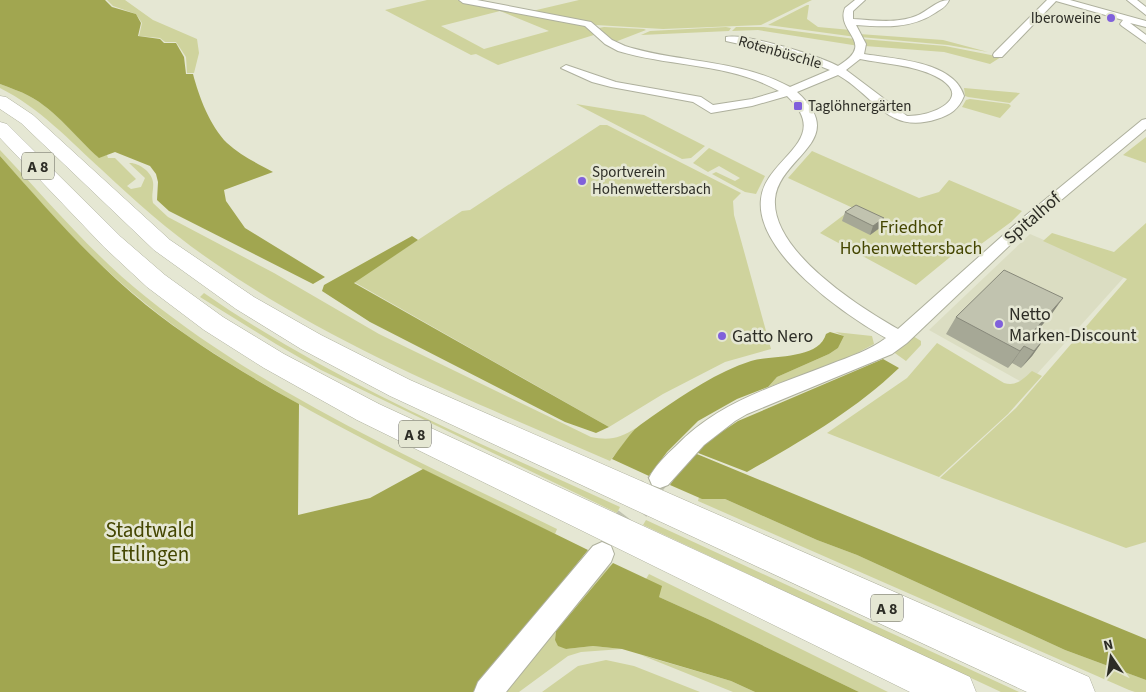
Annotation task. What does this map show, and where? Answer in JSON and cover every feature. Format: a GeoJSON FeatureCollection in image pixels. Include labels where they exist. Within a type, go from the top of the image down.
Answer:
{"type":"FeatureCollection","features":[{"type":"Feature","properties":{"kind":"highway","name":"A 8"},"geometry":{"type":"LineString","coordinates":[[0,101],[27,119],[162,245],[245,304],[311,342],[400,388],[546,456],[1074,692]]}},
{"type":"Feature","properties":{"kind":"highway","name":"A 8"},"geometry":{"type":"LineString","coordinates":[[0,128],[130,259],[207,318],[286,369],[368,412],[955,692]]}},
{"type":"Feature","properties":{"kind":"street"},"geometry":{"type":"LineString","coordinates":[[463,0],[585,23],[593,27],[612,45],[632,52],[740,71],[764,79],[788,92],[803,105],[810,119],[811,128],[804,144],[773,182],[768,200],[770,220],[784,245],[817,281],[853,309],[900,338],[885,349],[868,357],[740,408],[723,417],[702,431],[660,478]]}},
{"type":"Feature","properties":{"kind":"street"},"geometry":{"type":"LineString","coordinates":[[566,68],[596,80],[615,85],[697,99],[712,109],[763,100],[788,92],[838,70],[859,56],[861,43],[847,15],[848,10],[861,0]]}},
{"type":"Feature","properties":{"kind":"street"},"geometry":{"type":"LineString","coordinates":[[850,22],[897,23],[912,20],[920,18],[943,4],[945,0]]}},
{"type":"Feature","properties":{"kind":"street"},"geometry":{"type":"LineString","coordinates":[[998,55],[1052,0]]}},
{"type":"Feature","properties":{"kind":"street"},"geometry":{"type":"LineString","coordinates":[[1060,0],[1146,24]]}},
{"type":"Feature","properties":{"kind":"street"},"geometry":{"type":"LineString","coordinates":[[1131,0],[1146,12]]}},
{"type":"Feature","properties":{"kind":"street"},"geometry":{"type":"LineString","coordinates":[[1128,20],[1125,24],[1146,40]]}},
{"type":"Feature","properties":{"kind":"street","name":"Rotenbüschle"},"geometry":{"type":"LineString","coordinates":[[730,39],[803,56],[838,70],[858,83],[896,116],[904,120],[935,117],[955,104],[958,96],[955,86],[941,75],[922,68],[859,56]]}},
{"type":"Feature","properties":{"kind":"street","name":"Spitalhof"},"geometry":{"type":"LineString","coordinates":[[900,338],[1024,224],[1146,123]]}},
{"type":"Feature","properties":{"kind":"street"},"geometry":{"type":"LineString","coordinates":[[488,692],[602,554]]}},
{"type":"Feature","properties":{"kind":"shaded area"},"geometry":{"type":"Polygon","coordinates":[[[1030,234],[1126,275],[1027,385],[929,330],[1030,234]]]}},
{"type":"Feature","properties":{"kind":"green space"},"geometry":{"type":"Polygon","coordinates":[[[0,0],[105,0],[112,7],[136,14],[141,23],[138,36],[160,39],[164,43],[176,43],[184,57],[186,74],[193,74],[206,111],[221,136],[227,143],[249,159],[273,172],[224,190],[226,201],[245,228],[325,277],[313,284],[169,211],[157,200],[158,182],[156,174],[150,166],[115,152],[99,158],[39,102],[26,94],[0,84],[0,0]]]}},
{"type":"Feature","properties":{"kind":"green space"},"geometry":{"type":"Polygon","coordinates":[[[107,0],[125,0],[153,20],[197,39],[199,53],[194,73],[187,73],[186,57],[176,42],[165,42],[160,38],[139,36],[142,23],[136,14],[113,6],[107,0]]]}},
{"type":"Feature","properties":{"kind":"green space"},"geometry":{"type":"Polygon","coordinates":[[[427,0],[457,0],[575,23],[589,27],[597,34],[498,65],[476,54],[471,55],[385,10],[427,0]],[[500,11],[441,26],[484,49],[549,31],[500,11]]]}},
{"type":"Feature","properties":{"kind":"green space"},"geometry":{"type":"Polygon","coordinates":[[[579,0],[812,0],[761,25],[663,29],[596,25],[528,12],[579,0]]]}},
{"type":"Feature","properties":{"kind":"green space"},"geometry":{"type":"Polygon","coordinates":[[[809,5],[807,19],[818,27],[851,30],[856,37],[768,25],[809,5]]]}},
{"type":"Feature","properties":{"kind":"green space"},"geometry":{"type":"Polygon","coordinates":[[[736,27],[764,27],[855,39],[859,46],[758,30],[732,31],[736,27]]]}},
{"type":"Feature","properties":{"kind":"green space"},"geometry":{"type":"Polygon","coordinates":[[[599,28],[646,30],[615,42],[609,39],[599,28]]]}},
{"type":"Feature","properties":{"kind":"green space"},"geometry":{"type":"Polygon","coordinates":[[[731,28],[729,31],[641,35],[650,31],[731,28]]]}},
{"type":"Feature","properties":{"kind":"green space"},"geometry":{"type":"Polygon","coordinates":[[[859,34],[943,40],[988,52],[948,45],[860,37],[859,34]]]}},
{"type":"Feature","properties":{"kind":"green space"},"geometry":{"type":"Polygon","coordinates":[[[862,39],[945,46],[1001,57],[990,64],[944,52],[865,46],[862,39]]]}},
{"type":"Feature","properties":{"kind":"green space"},"geometry":{"type":"Polygon","coordinates":[[[0,84],[26,94],[39,102],[65,124],[98,157],[107,155],[108,158],[115,158],[136,179],[127,186],[131,189],[141,187],[145,178],[129,163],[144,168],[152,178],[153,203],[168,217],[274,273],[379,334],[591,437],[615,438],[636,428],[610,461],[459,396],[360,349],[265,296],[188,244],[130,196],[41,115],[15,96],[0,88],[0,84]]]}},
{"type":"Feature","properties":{"kind":"green space"},"geometry":{"type":"Polygon","coordinates":[[[964,88],[1020,93],[1010,103],[968,97],[965,96],[964,88]]]}},
{"type":"Feature","properties":{"kind":"green space"},"geometry":{"type":"Polygon","coordinates":[[[966,100],[1009,104],[1011,106],[1000,118],[962,107],[966,100]]]}},
{"type":"Feature","properties":{"kind":"green space"},"geometry":{"type":"Polygon","coordinates":[[[576,104],[644,115],[705,146],[691,158],[682,159],[576,104]]]}},
{"type":"Feature","properties":{"kind":"green space"},"geometry":{"type":"Polygon","coordinates":[[[600,125],[607,125],[741,193],[733,201],[734,215],[771,349],[725,362],[663,394],[609,427],[354,282],[462,211],[470,210],[600,125]]]}},
{"type":"Feature","properties":{"kind":"green space"},"geometry":{"type":"Polygon","coordinates":[[[1146,137],[1146,163],[1123,155],[1146,137]]]}},
{"type":"Feature","properties":{"kind":"green space"},"geometry":{"type":"Polygon","coordinates":[[[709,148],[765,176],[756,194],[745,192],[712,174],[716,172],[735,181],[740,178],[719,166],[708,172],[693,163],[709,148]]]}},
{"type":"Feature","properties":{"kind":"green space"},"geometry":{"type":"Polygon","coordinates":[[[0,150],[107,263],[146,297],[193,333],[293,396],[398,451],[557,529],[555,534],[402,459],[311,411],[247,374],[185,334],[126,287],[88,252],[0,156],[0,150]]]}},
{"type":"Feature","properties":{"kind":"green space","name":"Friedhof Hohenwettersbach"},"geometry":{"type":"Polygon","coordinates":[[[812,151],[919,198],[939,192],[949,180],[1022,211],[1011,222],[969,253],[960,249],[916,285],[820,233],[853,208],[788,178],[812,151]]]}},
{"type":"Feature","properties":{"kind":"green space","name":"Stadtwald Ettlingen"},"geometry":{"type":"Polygon","coordinates":[[[0,156],[88,252],[146,305],[221,358],[299,404],[298,515],[370,498],[423,469],[588,550],[473,692],[0,692],[0,156]]]}},
{"type":"Feature","properties":{"kind":"green space"},"geometry":{"type":"Polygon","coordinates":[[[1146,223],[1146,542],[1126,548],[940,478],[1016,408],[1127,279],[1043,241],[1052,233],[1114,252],[1146,223]]]}},
{"type":"Feature","properties":{"kind":"green space"},"geometry":{"type":"Polygon","coordinates":[[[412,236],[418,240],[354,283],[609,427],[596,433],[565,422],[370,322],[322,291],[324,285],[412,236]]]}},
{"type":"Feature","properties":{"kind":"green space"},"geometry":{"type":"Polygon","coordinates":[[[204,293],[303,355],[354,383],[620,507],[617,513],[321,370],[200,297],[204,293]]]}},
{"type":"Feature","properties":{"kind":"green space"},"geometry":{"type":"Polygon","coordinates":[[[830,332],[844,336],[838,348],[829,354],[777,377],[768,387],[737,399],[698,421],[667,452],[649,476],[612,459],[635,429],[668,405],[702,384],[726,371],[751,361],[793,355],[814,348],[830,332]]]}},
{"type":"Feature","properties":{"kind":"green space"},"geometry":{"type":"Polygon","coordinates":[[[835,332],[872,336],[874,344],[842,361],[768,387],[777,377],[829,354],[838,348],[844,336],[835,332]]]}},
{"type":"Feature","properties":{"kind":"green space"},"geometry":{"type":"Polygon","coordinates":[[[913,336],[921,341],[921,345],[906,361],[892,351],[913,336]]]}},
{"type":"Feature","properties":{"kind":"green space"},"geometry":{"type":"Polygon","coordinates":[[[937,343],[1004,383],[1016,383],[1032,371],[1042,376],[1008,414],[939,477],[827,433],[907,378],[937,343]]]}},
{"type":"Feature","properties":{"kind":"green space"},"geometry":{"type":"Polygon","coordinates":[[[883,359],[899,368],[845,412],[747,472],[693,451],[738,421],[883,359]]]}},
{"type":"Feature","properties":{"kind":"green space"},"geometry":{"type":"Polygon","coordinates":[[[692,452],[1146,639],[1146,680],[1065,650],[857,555],[817,540],[725,499],[702,499],[670,485],[692,452]]]}},
{"type":"Feature","properties":{"kind":"green space"},"geometry":{"type":"Polygon","coordinates":[[[699,497],[725,499],[817,540],[857,555],[1065,650],[1146,680],[1146,692],[1129,690],[698,501],[699,497]]]}},
{"type":"Feature","properties":{"kind":"green space"},"geometry":{"type":"Polygon","coordinates":[[[646,520],[1019,692],[1001,692],[643,525],[646,520]]]}},
{"type":"Feature","properties":{"kind":"green space"},"geometry":{"type":"Polygon","coordinates":[[[613,563],[556,631],[555,640],[566,649],[593,646],[622,649],[581,652],[568,656],[519,692],[500,692],[577,596],[613,563]]]}},
{"type":"Feature","properties":{"kind":"green space"},"geometry":{"type":"Polygon","coordinates":[[[613,563],[662,586],[659,597],[859,692],[755,692],[731,681],[622,649],[593,646],[566,649],[558,646],[555,640],[556,631],[613,563]]]}},
{"type":"Feature","properties":{"kind":"green space"},"geometry":{"type":"Polygon","coordinates":[[[649,574],[888,692],[859,692],[659,597],[646,579],[649,574]]]}},
{"type":"Feature","properties":{"kind":"green space"},"geometry":{"type":"Polygon","coordinates":[[[641,655],[731,681],[755,692],[733,692],[641,655]]]}},
{"type":"Feature","properties":{"kind":"green space"},"geometry":{"type":"Polygon","coordinates":[[[606,660],[634,666],[700,692],[542,692],[578,666],[606,660]]]}},
{"type":"Feature","properties":{"kind":"building"},"geometry":{"type":"Polygon","coordinates":[[[856,205],[884,218],[873,226],[845,212],[856,205]]]}},
{"type":"Feature","properties":{"kind":"building","name":"Netto Marken-Discount"},"geometry":{"type":"Polygon","coordinates":[[[1004,270],[1063,298],[1032,333],[1044,339],[1034,351],[1024,346],[1020,351],[956,317],[1004,270]]]}},
{"type":"Feature","properties":{"kind":"tunnel"},"geometry":{"type":"LineString","coordinates":[[655,484],[660,478]]}},
{"type":"Feature","properties":{"kind":"tunnel"},"geometry":{"type":"LineString","coordinates":[[613,539],[656,483]]}},
{"type":"Feature","properties":{"kind":"place","name":"Iberoweine"},"geometry":{"type":"Point","coordinates":[1111,18]}},
{"type":"Feature","properties":{"kind":"place","name":"Taglöhnergärten"},"geometry":{"type":"Point","coordinates":[798,106]}},
{"type":"Feature","properties":{"kind":"place","name":"Sportverein Hohenwettersbach"},"geometry":{"type":"Point","coordinates":[582,181]}},
{"type":"Feature","properties":{"kind":"place","name":"Netto Marken-Discount"},"geometry":{"type":"Point","coordinates":[999,324]}},
{"type":"Feature","properties":{"kind":"place","name":"Gatto Nero"},"geometry":{"type":"Point","coordinates":[722,336]}}]}
